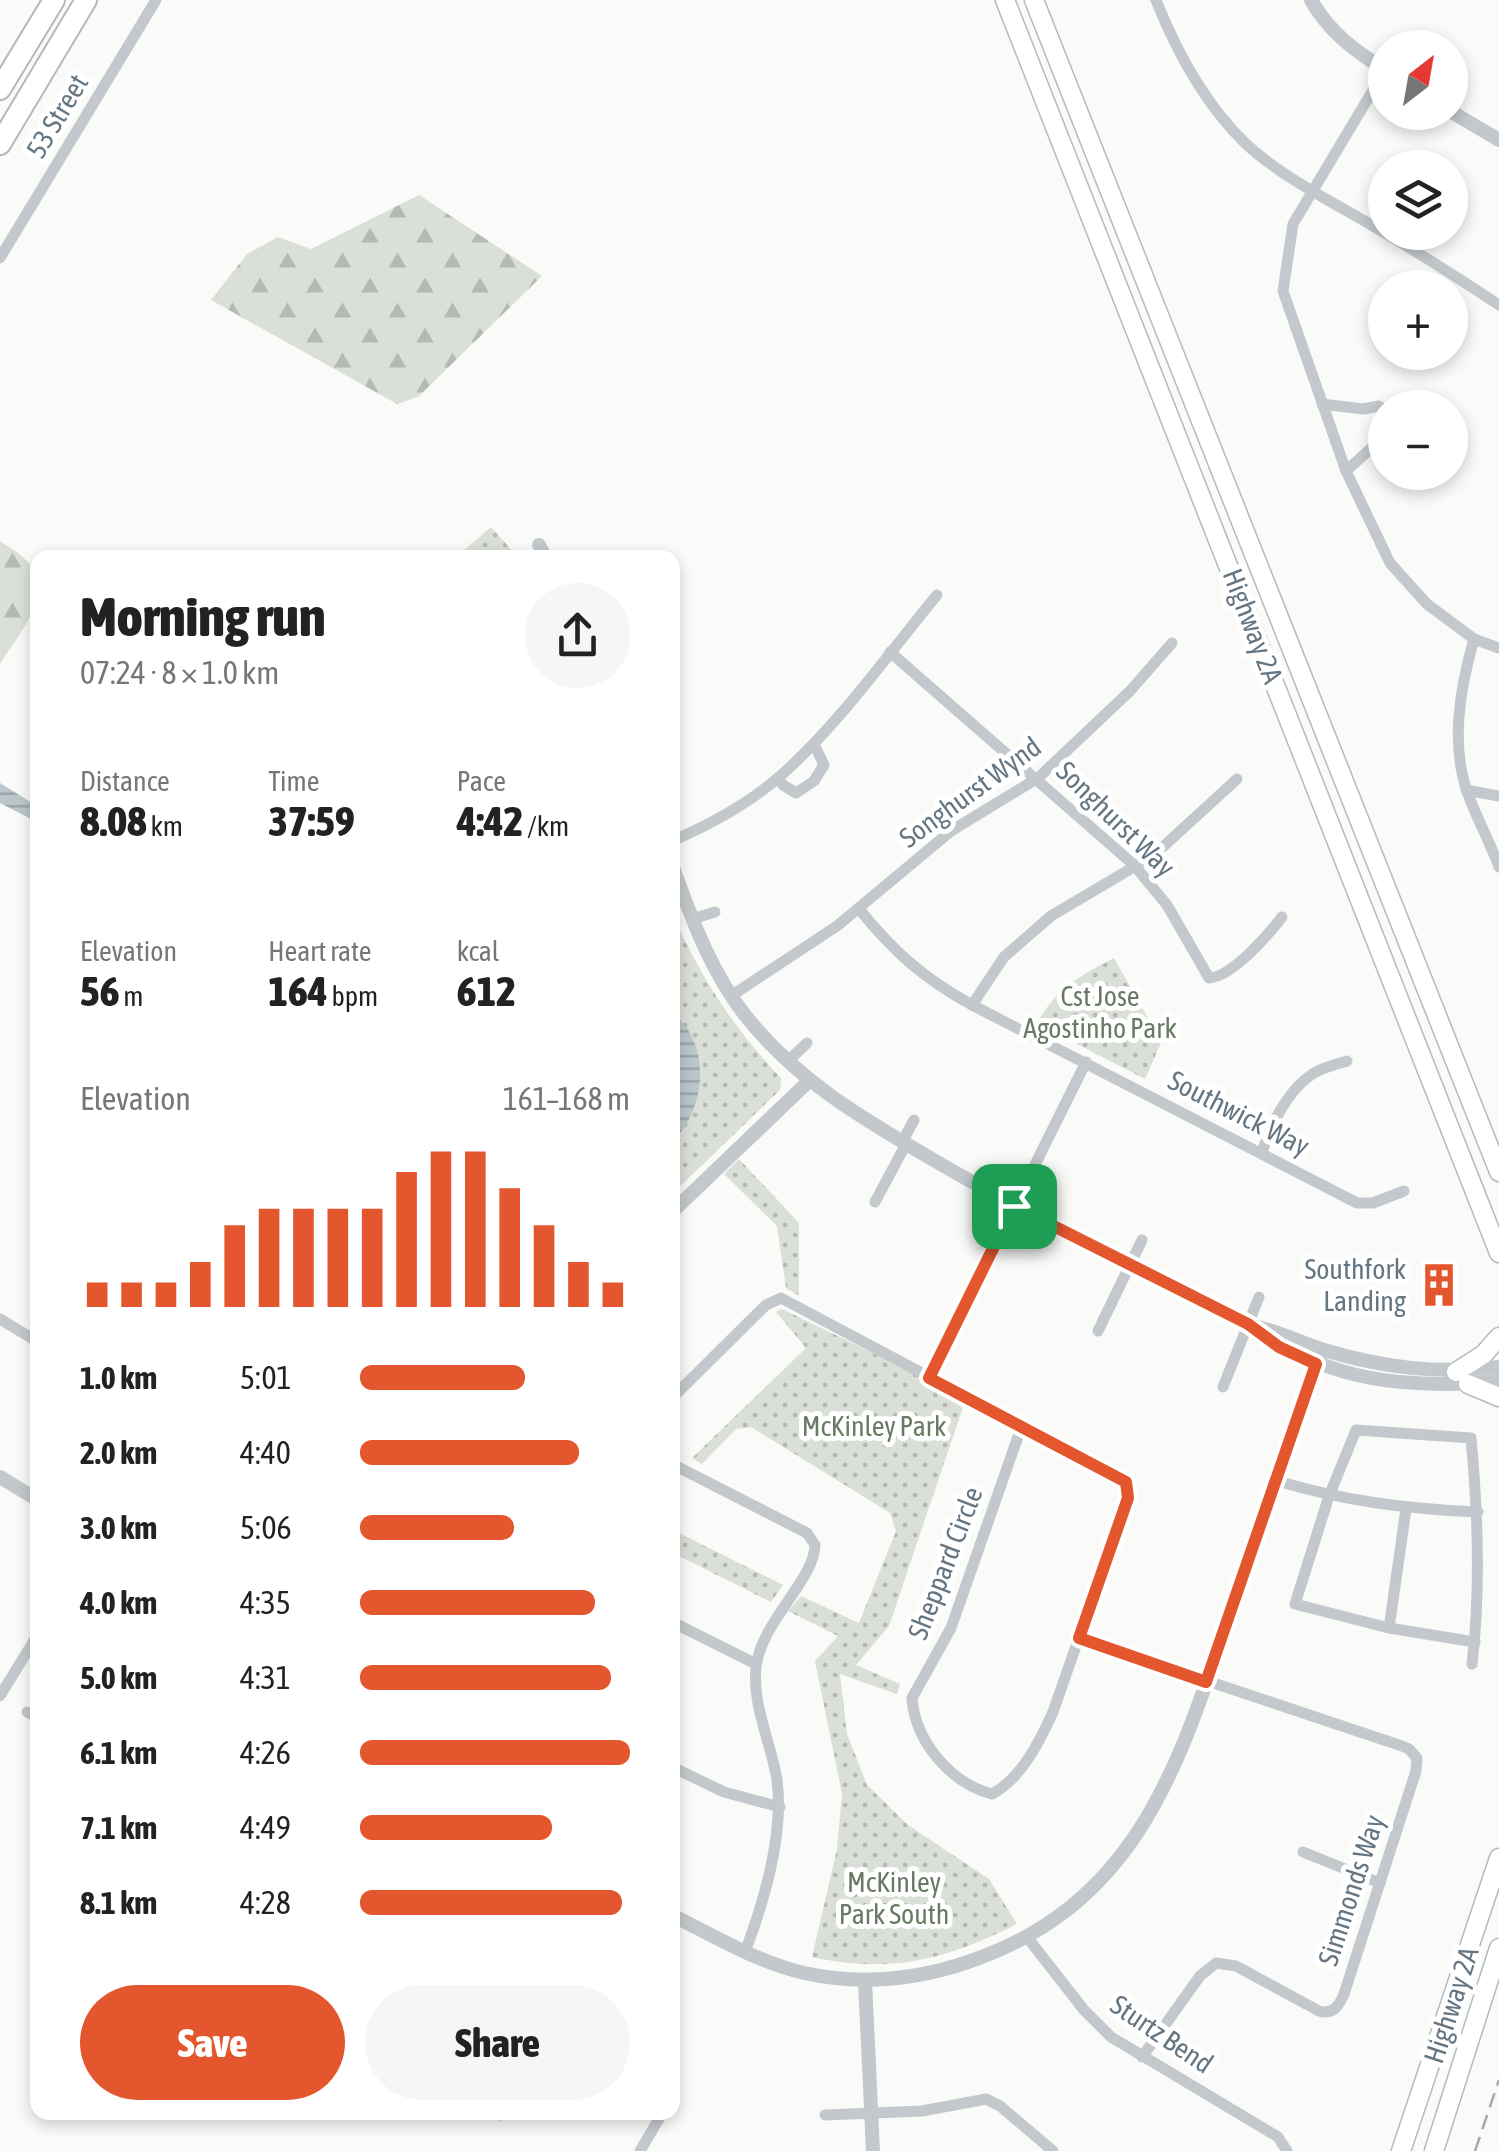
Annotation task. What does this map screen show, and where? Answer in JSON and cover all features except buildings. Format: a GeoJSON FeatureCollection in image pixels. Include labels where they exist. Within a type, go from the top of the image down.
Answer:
{"type":"FeatureCollection","features":[{"type":"Feature","properties":{"kind":"highway"},"geometry":{"type":"LineString","coordinates":[[0,89],[54,0]]}},
{"type":"Feature","properties":{"kind":"highway"},"geometry":{"type":"LineString","coordinates":[[0,144],[86,0]]}},
{"type":"Feature","properties":{"kind":"main road","name":"Highway 2A"},"geometry":{"type":"LineString","coordinates":[[1005,0],[1499,1253]]}},
{"type":"Feature","properties":{"kind":"main road","name":"Highway 2A"},"geometry":{"type":"LineString","coordinates":[[1034,0],[1499,1172]]}},
{"type":"Feature","properties":{"kind":"main road"},"geometry":{"type":"LineString","coordinates":[[1499,1337],[1462,1378],[1499,1398]]}},
{"type":"Feature","properties":{"kind":"main road","name":"Highway 2A"},"geometry":{"type":"LineString","coordinates":[[1401,2151],[1499,1858]]}},
{"type":"Feature","properties":{"kind":"main road","name":"Highway 2A"},"geometry":{"type":"LineString","coordinates":[[1434,2151],[1499,1948]]}},
{"type":"Feature","properties":{"kind":"street","name":"53 Street"},"geometry":{"type":"LineString","coordinates":[[0,258],[156,0]]}},
{"type":"Feature","properties":{"kind":"street"},"geometry":{"type":"LineString","coordinates":[[1156,0],[1174,45],[1212,107],[1247,145],[1499,305]]}},
{"type":"Feature","properties":{"kind":"street"},"geometry":{"type":"LineString","coordinates":[[1310,0],[1324,24],[1368,59]]}},
{"type":"Feature","properties":{"kind":"street"},"geometry":{"type":"LineString","coordinates":[[1368,99],[1294,224],[1283,291],[1346,471],[1390,563],[1427,604],[1474,640],[1499,648]]}},
{"type":"Feature","properties":{"kind":"street"},"geometry":{"type":"LineString","coordinates":[[1468,121],[1499,140]]}},
{"type":"Feature","properties":{"kind":"street"},"geometry":{"type":"LineString","coordinates":[[1322,404],[1368,409]]}},
{"type":"Feature","properties":{"kind":"street"},"geometry":{"type":"LineString","coordinates":[[1346,471],[1368,451]]}},
{"type":"Feature","properties":{"kind":"street"},"geometry":{"type":"LineString","coordinates":[[680,838],[778,778],[814,744],[937,594]]}},
{"type":"Feature","properties":{"kind":"street"},"geometry":{"type":"LineString","coordinates":[[1474,640],[1459,708],[1460,750],[1466,790],[1498,862]]}},
{"type":"Feature","properties":{"kind":"street","name":"Songhurst Wynd"},"geometry":{"type":"LineString","coordinates":[[731,996],[859,910],[951,831],[1038,778],[1130,692],[1172,643]]}},
{"type":"Feature","properties":{"kind":"street","name":"Songhurst Way"},"geometry":{"type":"LineString","coordinates":[[890,652],[1134,865],[1166,905],[1209,978],[1216,978],[1246,955],[1282,917]]}},
{"type":"Feature","properties":{"kind":"street"},"geometry":{"type":"LineString","coordinates":[[778,778],[796,793],[814,781],[824,766],[814,744]]}},
{"type":"Feature","properties":{"kind":"street"},"geometry":{"type":"LineString","coordinates":[[972,1006],[1004,957],[1051,916],[1154,855],[1237,779]]}},
{"type":"Feature","properties":{"kind":"street"},"geometry":{"type":"LineString","coordinates":[[1466,790],[1499,796]]}},
{"type":"Feature","properties":{"kind":"street"},"geometry":{"type":"LineString","coordinates":[[680,886],[692,919],[731,996],[745,1015],[809,1081],[843,1107],[1014,1206],[1248,1324],[1279,1347],[1319,1357],[1499,1382]]}},
{"type":"Feature","properties":{"kind":"street","name":"Southwick Way"},"geometry":{"type":"LineString","coordinates":[[859,910],[908,964],[931,983],[972,1006],[1357,1203],[1373,1204],[1404,1191]]}},
{"type":"Feature","properties":{"kind":"street"},"geometry":{"type":"LineString","coordinates":[[692,919],[715,912]]}},
{"type":"Feature","properties":{"kind":"street"},"geometry":{"type":"LineString","coordinates":[[788,1061],[807,1044]]}},
{"type":"Feature","properties":{"kind":"street"},"geometry":{"type":"LineString","coordinates":[[1262,1152],[1297,1088],[1314,1073],[1347,1061]]}},
{"type":"Feature","properties":{"kind":"street"},"geometry":{"type":"LineString","coordinates":[[929,1378],[1086,1062]]}},
{"type":"Feature","properties":{"kind":"street"},"geometry":{"type":"LineString","coordinates":[[680,1204],[809,1081]]}},
{"type":"Feature","properties":{"kind":"street"},"geometry":{"type":"LineString","coordinates":[[875,1202],[914,1120]]}},
{"type":"Feature","properties":{"kind":"street"},"geometry":{"type":"LineString","coordinates":[[1098,1331],[1142,1240]]}},
{"type":"Feature","properties":{"kind":"street"},"geometry":{"type":"LineString","coordinates":[[1223,1387],[1259,1296]]}},
{"type":"Feature","properties":{"kind":"street","name":"Sheppard Circle"},"geometry":{"type":"LineString","coordinates":[[680,1390],[776,1299],[791,1302],[1021,1428],[1120,1477],[1129,1489],[1047,1726],[1007,1784],[992,1794],[953,1774],[940,1761],[920,1731],[912,1698],[951,1628],[1021,1428]]}},
{"type":"Feature","properties":{"kind":"street"},"geometry":{"type":"LineString","coordinates":[[0,1320],[30,1337]]}},
{"type":"Feature","properties":{"kind":"street"},"geometry":{"type":"LineString","coordinates":[[680,1919],[745,1952],[804,1973],[866,1981],[954,1968],[1027,1937],[1091,1887],[1142,1829],[1177,1764],[1319,1357]]}},
{"type":"Feature","properties":{"kind":"street"},"geometry":{"type":"LineString","coordinates":[[1462,1378],[1499,1367]]}},
{"type":"Feature","properties":{"kind":"street"},"geometry":{"type":"LineString","coordinates":[[1472,1664],[1474,1642],[1478,1512],[1471,1438],[1356,1430],[1329,1496],[1295,1604],[1388,1628],[1474,1642]]}},
{"type":"Feature","properties":{"kind":"street"},"geometry":{"type":"LineString","coordinates":[[680,1468],[806,1532],[815,1544],[810,1564],[773,1620],[756,1664],[756,1696],[774,1764],[780,1808],[768,1873],[745,1952]]}},
{"type":"Feature","properties":{"kind":"street"},"geometry":{"type":"LineString","coordinates":[[0,1477],[30,1495]]}},
{"type":"Feature","properties":{"kind":"street"},"geometry":{"type":"LineString","coordinates":[[1274,1480],[1329,1496],[1406,1510],[1478,1512]]}},
{"type":"Feature","properties":{"kind":"street"},"geometry":{"type":"LineString","coordinates":[[1388,1628],[1406,1510]]}},
{"type":"Feature","properties":{"kind":"street"},"geometry":{"type":"LineString","coordinates":[[680,1626],[756,1664]]}},
{"type":"Feature","properties":{"kind":"street"},"geometry":{"type":"LineString","coordinates":[[1079,1638],[1206,1682]]}},
{"type":"Feature","properties":{"kind":"street"},"geometry":{"type":"LineString","coordinates":[[2,1697],[30,1648]]}},
{"type":"Feature","properties":{"kind":"street","name":"Simmonds Way"},"geometry":{"type":"LineString","coordinates":[[1142,2057],[1200,1976],[1216,1963],[1236,1966],[1319,2011],[1336,2008],[1344,1994],[1418,1764],[1414,1753],[1402,1746],[1206,1682]]}},
{"type":"Feature","properties":{"kind":"street"},"geometry":{"type":"LineString","coordinates":[[680,1771],[724,1792],[780,1808]]}},
{"type":"Feature","properties":{"kind":"street"},"geometry":{"type":"LineString","coordinates":[[1303,1852],[1380,1883]]}},
{"type":"Feature","properties":{"kind":"street","name":"Sturtz Bend"},"geometry":{"type":"LineString","coordinates":[[1027,1937],[1111,2037],[1278,2138],[1287,2151]]}},
{"type":"Feature","properties":{"kind":"street"},"geometry":{"type":"LineString","coordinates":[[866,1981],[873,2151]]}},
{"type":"Feature","properties":{"kind":"street"},"geometry":{"type":"LineString","coordinates":[[826,2116],[922,2111],[986,2099],[995,2102],[1053,2151]]}},
{"type":"Feature","properties":{"kind":"street"},"geometry":{"type":"LineString","coordinates":[[640,2151],[658,2120]]}},
{"type":"Feature","properties":{"kind":"green space"},"geometry":{"type":"Polygon","coordinates":[[[419,195],[542,276],[418,397],[397,404],[211,300],[247,254],[278,237],[311,249],[419,195]]]}},
{"type":"Feature","properties":{"kind":"green space"},"geometry":{"type":"Polygon","coordinates":[[[491,527],[512,550],[464,550],[491,527]]]}},
{"type":"Feature","properties":{"kind":"green space"},"geometry":{"type":"Polygon","coordinates":[[[0,541],[30,565],[30,617],[0,664],[0,541]]]}},
{"type":"Feature","properties":{"kind":"green space"},"geometry":{"type":"Polygon","coordinates":[[[680,929],[719,1000],[781,1078],[780,1090],[680,1186],[680,929]]]}},
{"type":"Feature","properties":{"kind":"green space","name":"Cst Jose Agostinho Park"},"geometry":{"type":"Polygon","coordinates":[[[1114,958],[1149,1020],[1164,1036],[1145,1079],[1037,1023],[1070,984],[1114,958]]]}},
{"type":"Feature","properties":{"kind":"green space"},"geometry":{"type":"Polygon","coordinates":[[[739,1159],[799,1223],[799,1296],[786,1288],[777,1226],[724,1174],[739,1159]]]}},
{"type":"Feature","properties":{"kind":"green space"},"geometry":{"type":"Polygon","coordinates":[[[782,1309],[966,1398],[889,1626],[856,1665],[900,1684],[897,1694],[840,1674],[847,1734],[867,1785],[908,1825],[989,1879],[1017,1924],[942,1955],[893,1964],[812,1957],[837,1849],[842,1794],[815,1661],[838,1636],[788,1611],[801,1596],[859,1623],[896,1531],[890,1513],[751,1427],[736,1429],[702,1464],[692,1458],[806,1348],[776,1312],[782,1309]]]}},
{"type":"Feature","properties":{"kind":"green space"},"geometry":{"type":"Polygon","coordinates":[[[680,1534],[783,1585],[771,1602],[680,1556],[680,1534]]]}},
{"type":"Feature","properties":{"kind":"shaded area"},"geometry":{"type":"Polygon","coordinates":[[[0,783],[30,802],[30,818],[0,803],[0,783]]]}},
{"type":"Feature","properties":{"kind":"shaded area"},"geometry":{"type":"Polygon","coordinates":[[[680,1020],[694,1042],[700,1077],[698,1094],[680,1132],[680,1020]]]}},
{"type":"Feature","properties":{"kind":"railway"},"geometry":{"type":"LineString","coordinates":[[1475,2151],[1499,2080]]}},
{"type":"Feature","properties":{"kind":"place","name":"Southfork Landing"},"geometry":{"type":"Point","coordinates":[1439,1285]}},
{"type":"Feature","properties":{"kind":"route"},"geometry":{"type":"LineString","coordinates":[[1014,1206],[1248,1324],[1279,1347],[1316,1364],[1206,1682],[1079,1638],[1128,1498],[1126,1482],[929,1378],[1014,1206]]}},
{"type":"Feature","properties":{"kind":"park label","name":"McKinley Park"},"geometry":{"type":"Point","coordinates":[874,1426]}},
{"type":"Feature","properties":{"kind":"park label","name":"McKinley Park South"},"geometry":{"type":"Point","coordinates":[894,1898]}}]}
